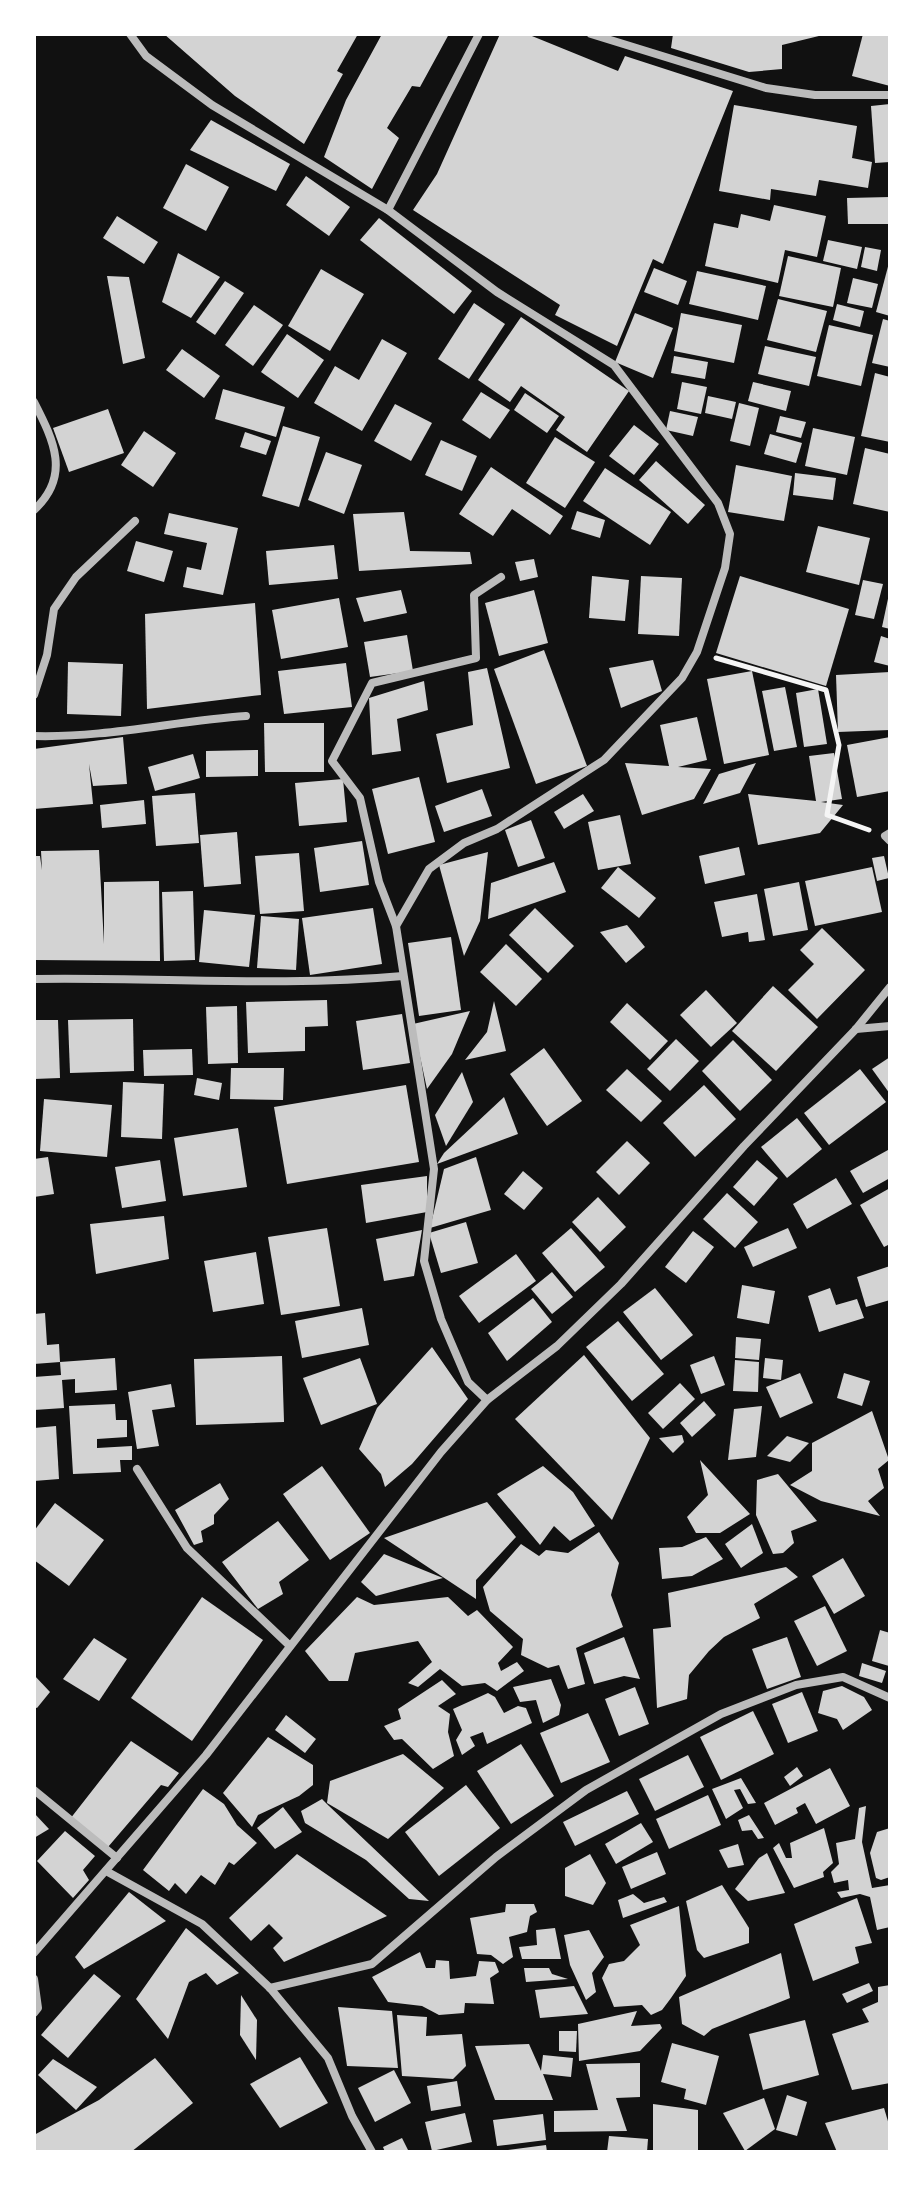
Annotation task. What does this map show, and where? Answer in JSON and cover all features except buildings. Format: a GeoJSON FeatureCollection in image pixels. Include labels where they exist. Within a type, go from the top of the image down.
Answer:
{"type":"FeatureCollection","features":[{"type":"Feature","properties":{"kind":"street"},"geometry":{"type":"LineString","coordinates":[[130,34],[146,56],[212,105],[388,210],[497,292],[614,365],[718,503],[730,534],[725,568],[697,652],[682,678],[604,760],[497,829],[464,843],[429,869],[396,926]]}},
{"type":"Feature","properties":{"kind":"street"},"geometry":{"type":"LineString","coordinates":[[388,210],[479,34]]}},
{"type":"Feature","properties":{"kind":"street"},"geometry":{"type":"LineString","coordinates":[[591,34],[766,88],[815,95],[890,95]]}},
{"type":"Feature","properties":{"kind":"street"},"geometry":{"type":"LineString","coordinates":[[34,402],[57,463],[57,480],[34,510]]}},
{"type":"Feature","properties":{"kind":"street"},"geometry":{"type":"LineString","coordinates":[[34,695],[47,655],[54,609],[76,577],[135,521]]}},
{"type":"Feature","properties":{"kind":"street"},"geometry":{"type":"LineString","coordinates":[[487,1400],[468,1382],[441,1319],[424,1261],[434,1169],[396,926],[379,882],[360,798],[332,761],[372,683],[476,658],[474,595],[501,577]]}},
{"type":"Feature","properties":{"kind":"street"},"geometry":{"type":"LineString","coordinates":[[34,736],[98,735],[163,723],[246,716]]}},
{"type":"Feature","properties":{"kind":"street"},"geometry":{"type":"LineString","coordinates":[[34,979],[170,977],[331,983],[403,976]]}},
{"type":"Feature","properties":{"kind":"street"},"geometry":{"type":"LineString","coordinates":[[34,1953],[206,1755],[441,1452],[487,1400],[557,1346],[621,1284],[753,1136],[856,1029],[890,987]]}},
{"type":"Feature","properties":{"kind":"street"},"geometry":{"type":"LineString","coordinates":[[856,1029],[890,1026]]}},
{"type":"Feature","properties":{"kind":"street"},"geometry":{"type":"LineString","coordinates":[[137,1469],[187,1548],[290,1646]]}},
{"type":"Feature","properties":{"kind":"street"},"geometry":{"type":"LineString","coordinates":[[270,1988],[372,1964],[496,1857],[586,1790],[721,1714],[796,1685],[843,1677],[890,1698]]}},
{"type":"Feature","properties":{"kind":"street"},"geometry":{"type":"LineString","coordinates":[[34,1790],[117,1858]]}},
{"type":"Feature","properties":{"kind":"street"},"geometry":{"type":"LineString","coordinates":[[106,1871],[202,1924],[270,1988],[328,2058],[352,2116],[372,2152]]}},
{"type":"Feature","properties":{"kind":"street"},"geometry":{"type":"LineString","coordinates":[[34,1979],[38,2008],[34,2013]]}},
{"type":"Feature","properties":{"kind":"path"},"geometry":{"type":"LineString","coordinates":[[697,652],[826,690],[839,745],[827,815],[888,837]]}}]}
